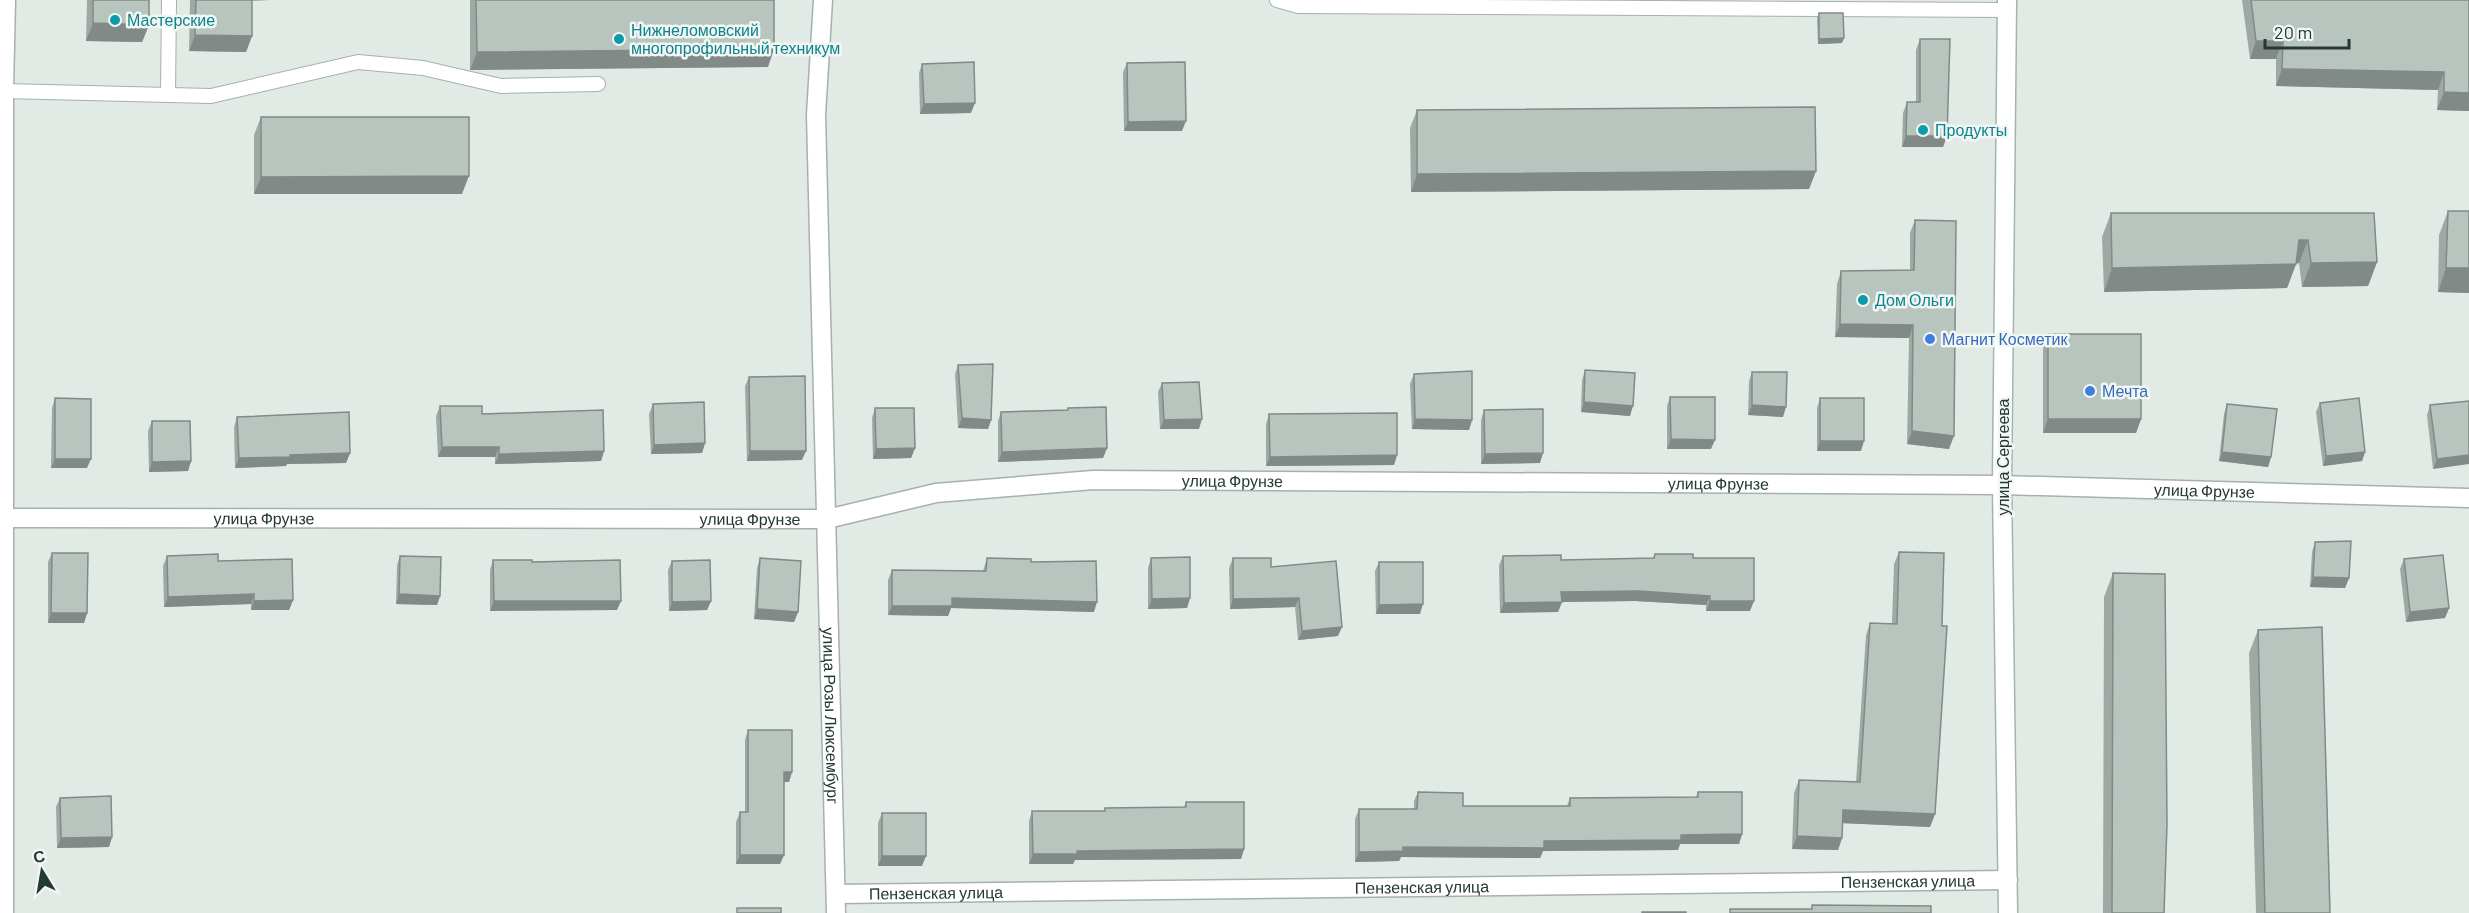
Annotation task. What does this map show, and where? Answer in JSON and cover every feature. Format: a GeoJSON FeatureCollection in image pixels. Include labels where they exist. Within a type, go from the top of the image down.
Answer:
{"type":"FeatureCollection","features":[{"type":"Feature","properties":{"kind":"street"},"geometry":{"type":"LineString","coordinates":[[4,913],[2,518],[6,0]]}},
{"type":"Feature","properties":{"kind":"street","name":"улица Розы Люксембург"},"geometry":{"type":"LineString","coordinates":[[823,0],[816,115],[836,913]]}},
{"type":"Feature","properties":{"kind":"street","name":"улица Сергеева"},"geometry":{"type":"LineString","coordinates":[[2007,5],[2002,485],[2008,913]]}},
{"type":"Feature","properties":{"kind":"street","name":"улица Фрунзе"},"geometry":{"type":"LineString","coordinates":[[2,518],[827,519],[936,493],[1093,480],[2002,485],[2469,498]]}},
{"type":"Feature","properties":{"kind":"street","name":"Пензенская улица"},"geometry":{"type":"LineString","coordinates":[[836,894],[2008,880]]}},
{"type":"Feature","properties":{"kind":"lane"},"geometry":{"type":"LineString","coordinates":[[168,95],[169,0]]}},
{"type":"Feature","properties":{"kind":"lane"},"geometry":{"type":"LineString","coordinates":[[1277,0],[1298,6],[2007,5]]}},
{"type":"Feature","properties":{"kind":"lane"},"geometry":{"type":"LineString","coordinates":[[4,91],[211,96],[358,62],[423,68],[501,86],[598,84]]}},
{"type":"Feature","properties":{"kind":"building"},"geometry":{"type":"Polygon","coordinates":[[[93,0],[149,0],[149,25],[93,23],[93,0]]]}},
{"type":"Feature","properties":{"kind":"building"},"geometry":{"type":"Polygon","coordinates":[[[196,0],[252,0],[252,36],[195,35],[196,0]]]}},
{"type":"Feature","properties":{"kind":"building","name":"Нижнеломовский многопрофильный техникум"},"geometry":{"type":"Polygon","coordinates":[[[476,0],[774,0],[774,49],[477,52],[476,0]]]}},
{"type":"Feature","properties":{"kind":"building"},"geometry":{"type":"Polygon","coordinates":[[[2251,0],[2469,0],[2469,93],[2444,92],[2444,72],[2282,69],[2283,41],[2256,41],[2251,0]]]}},
{"type":"Feature","properties":{"kind":"building"},"geometry":{"type":"Polygon","coordinates":[[[1819,13],[1843,13],[1844,38],[1819,39],[1819,13]]]}},
{"type":"Feature","properties":{"kind":"building"},"geometry":{"type":"Polygon","coordinates":[[[1920,39],[1950,39],[1947,136],[1906,136],[1907,102],[1920,102],[1920,39]]]}},
{"type":"Feature","properties":{"kind":"building"},"geometry":{"type":"Polygon","coordinates":[[[974,62],[975,103],[924,104],[922,64],[974,62]]]}},
{"type":"Feature","properties":{"kind":"building"},"geometry":{"type":"Polygon","coordinates":[[[1185,62],[1186,121],[1128,122],[1127,63],[1185,62]]]}},
{"type":"Feature","properties":{"kind":"building"},"geometry":{"type":"Polygon","coordinates":[[[1815,107],[1816,171],[1417,174],[1417,110],[1815,107]]]}},
{"type":"Feature","properties":{"kind":"building"},"geometry":{"type":"Polygon","coordinates":[[[261,117],[469,117],[469,176],[261,177],[261,117]]]}},
{"type":"Feature","properties":{"kind":"building"},"geometry":{"type":"Polygon","coordinates":[[[2448,211],[2469,211],[2469,268],[2446,268],[2448,211]]]}},
{"type":"Feature","properties":{"kind":"building"},"geometry":{"type":"Polygon","coordinates":[[[2111,213],[2374,213],[2377,262],[2311,263],[2308,240],[2299,240],[2296,264],[2112,268],[2111,213]]]}},
{"type":"Feature","properties":{"kind":"building"},"geometry":{"type":"Polygon","coordinates":[[[1915,220],[1956,221],[1954,436],[1912,431],[1913,325],[1840,324],[1841,271],[1914,270],[1915,220]]]}},
{"type":"Feature","properties":{"kind":"building","name":"Мечта"},"geometry":{"type":"Polygon","coordinates":[[[2048,334],[2141,334],[2141,419],[2048,419],[2048,334]]]}},
{"type":"Feature","properties":{"kind":"building"},"geometry":{"type":"Polygon","coordinates":[[[993,364],[991,420],[962,418],[958,365],[993,364]]]}},
{"type":"Feature","properties":{"kind":"building"},"geometry":{"type":"Polygon","coordinates":[[[1585,370],[1635,373],[1633,406],[1584,402],[1585,370]]]}},
{"type":"Feature","properties":{"kind":"building"},"geometry":{"type":"Polygon","coordinates":[[[1472,371],[1472,420],[1415,419],[1414,374],[1472,371]]]}},
{"type":"Feature","properties":{"kind":"building"},"geometry":{"type":"Polygon","coordinates":[[[1752,372],[1787,372],[1786,407],[1752,405],[1752,372]]]}},
{"type":"Feature","properties":{"kind":"building"},"geometry":{"type":"Polygon","coordinates":[[[805,376],[806,451],[750,451],[749,377],[805,376]]]}},
{"type":"Feature","properties":{"kind":"building"},"geometry":{"type":"Polygon","coordinates":[[[1199,382],[1202,419],[1164,420],[1162,383],[1199,382]]]}},
{"type":"Feature","properties":{"kind":"building"},"geometry":{"type":"Polygon","coordinates":[[[1670,397],[1715,397],[1715,440],[1671,439],[1670,397]]]}},
{"type":"Feature","properties":{"kind":"building"},"geometry":{"type":"Polygon","coordinates":[[[55,398],[91,399],[91,459],[55,459],[55,398]]]}},
{"type":"Feature","properties":{"kind":"building"},"geometry":{"type":"Polygon","coordinates":[[[1820,398],[1864,398],[1864,441],[1820,441],[1820,398]]]}},
{"type":"Feature","properties":{"kind":"building"},"geometry":{"type":"Polygon","coordinates":[[[2359,398],[2365,452],[2326,456],[2320,403],[2359,398]]]}},
{"type":"Feature","properties":{"kind":"building"},"geometry":{"type":"Polygon","coordinates":[[[2469,401],[2469,455],[2437,459],[2430,405],[2469,401]]]}},
{"type":"Feature","properties":{"kind":"building"},"geometry":{"type":"Polygon","coordinates":[[[704,402],[705,443],[654,445],[653,404],[704,402]]]}},
{"type":"Feature","properties":{"kind":"building"},"geometry":{"type":"Polygon","coordinates":[[[2227,404],[2277,409],[2271,457],[2222,452],[2227,404]]]}},
{"type":"Feature","properties":{"kind":"building"},"geometry":{"type":"Polygon","coordinates":[[[440,406],[482,406],[482,414],[603,410],[604,451],[499,454],[499,447],[442,447],[440,406]]]}},
{"type":"Feature","properties":{"kind":"building"},"geometry":{"type":"Polygon","coordinates":[[[1106,407],[1107,448],[1002,452],[1001,412],[1106,407]]]}},
{"type":"Feature","properties":{"kind":"building"},"geometry":{"type":"Polygon","coordinates":[[[875,408],[914,408],[915,448],[876,449],[875,408]]]}},
{"type":"Feature","properties":{"kind":"building"},"geometry":{"type":"Polygon","coordinates":[[[1543,409],[1543,453],[1485,454],[1484,410],[1543,409]]]}},
{"type":"Feature","properties":{"kind":"building"},"geometry":{"type":"Polygon","coordinates":[[[349,412],[350,453],[239,458],[237,417],[349,412]]]}},
{"type":"Feature","properties":{"kind":"building"},"geometry":{"type":"Polygon","coordinates":[[[1397,413],[1397,455],[1270,457],[1269,414],[1397,413]]]}},
{"type":"Feature","properties":{"kind":"building"},"geometry":{"type":"Polygon","coordinates":[[[152,421],[190,421],[191,461],[152,462],[152,421]]]}},
{"type":"Feature","properties":{"kind":"building"},"geometry":{"type":"Polygon","coordinates":[[[2351,541],[2349,578],[2313,577],[2315,542],[2351,541]]]}},
{"type":"Feature","properties":{"kind":"building"},"geometry":{"type":"Polygon","coordinates":[[[1899,552],[1944,553],[1942,626],[1947,626],[1935,814],[1843,810],[1842,838],[1797,836],[1799,780],[1860,782],[1870,623],[1897,624],[1899,552]]]}},
{"type":"Feature","properties":{"kind":"building"},"geometry":{"type":"Polygon","coordinates":[[[52,553],[88,553],[87,613],[51,613],[52,553]]]}},
{"type":"Feature","properties":{"kind":"building"},"geometry":{"type":"Polygon","coordinates":[[[218,554],[218,561],[292,559],[293,600],[254,601],[254,594],[168,597],[167,556],[218,554]]]}},
{"type":"Feature","properties":{"kind":"building"},"geometry":{"type":"Polygon","coordinates":[[[1655,554],[1693,554],[1693,558],[1754,558],[1754,601],[1710,601],[1710,596],[1639,591],[1561,592],[1562,602],[1504,603],[1503,556],[1561,555],[1561,560],[1654,558],[1655,554]]]}},
{"type":"Feature","properties":{"kind":"building"},"geometry":{"type":"Polygon","coordinates":[[[2443,555],[2449,608],[2410,612],[2404,559],[2443,555]]]}},
{"type":"Feature","properties":{"kind":"building"},"geometry":{"type":"Polygon","coordinates":[[[400,556],[441,557],[440,596],[399,594],[400,556]]]}},
{"type":"Feature","properties":{"kind":"building"},"geometry":{"type":"Polygon","coordinates":[[[1190,557],[1190,598],[1152,599],[1151,558],[1190,557]]]}},
{"type":"Feature","properties":{"kind":"building"},"geometry":{"type":"Polygon","coordinates":[[[760,558],[801,561],[798,612],[757,609],[760,558]]]}},
{"type":"Feature","properties":{"kind":"building"},"geometry":{"type":"Polygon","coordinates":[[[987,558],[1031,559],[1031,562],[1096,561],[1097,602],[952,598],[952,606],[892,606],[892,570],[986,571],[987,558]]]}},
{"type":"Feature","properties":{"kind":"building"},"geometry":{"type":"Polygon","coordinates":[[[1233,558],[1271,558],[1271,567],[1336,561],[1342,627],[1302,631],[1299,598],[1233,599],[1233,558]]]}},
{"type":"Feature","properties":{"kind":"building"},"geometry":{"type":"Polygon","coordinates":[[[493,560],[532,560],[532,562],[620,560],[621,601],[494,601],[493,560]]]}},
{"type":"Feature","properties":{"kind":"building"},"geometry":{"type":"Polygon","coordinates":[[[710,560],[711,601],[672,602],[672,561],[710,560]]]}},
{"type":"Feature","properties":{"kind":"building"},"geometry":{"type":"Polygon","coordinates":[[[1379,562],[1423,562],[1423,604],[1379,605],[1379,562]]]}},
{"type":"Feature","properties":{"kind":"building"},"geometry":{"type":"Polygon","coordinates":[[[2113,573],[2165,574],[2167,824],[2164,913],[2112,913],[2113,573]]]}},
{"type":"Feature","properties":{"kind":"building"},"geometry":{"type":"Polygon","coordinates":[[[2322,627],[2330,913],[2265,913],[2258,630],[2322,627]]]}},
{"type":"Feature","properties":{"kind":"building"},"geometry":{"type":"Polygon","coordinates":[[[748,730],[792,730],[792,772],[784,772],[784,855],[740,855],[740,812],[748,812],[748,730]]]}},
{"type":"Feature","properties":{"kind":"building"},"geometry":{"type":"Polygon","coordinates":[[[1418,792],[1463,793],[1463,806],[1570,806],[1570,798],[1698,797],[1698,792],[1742,792],[1742,834],[1681,835],[1681,840],[1544,841],[1544,848],[1403,847],[1403,851],[1359,852],[1359,809],[1417,809],[1418,792]]]}},
{"type":"Feature","properties":{"kind":"building"},"geometry":{"type":"Polygon","coordinates":[[[111,796],[112,837],[61,838],[60,798],[111,796]]]}},
{"type":"Feature","properties":{"kind":"building"},"geometry":{"type":"Polygon","coordinates":[[[1186,802],[1244,802],[1244,849],[1077,851],[1077,854],[1033,854],[1032,811],[1105,811],[1105,808],[1186,807],[1186,802]]]}},
{"type":"Feature","properties":{"kind":"building"},"geometry":{"type":"Polygon","coordinates":[[[882,813],[926,813],[926,856],[882,856],[882,813]]]}},
{"type":"Feature","properties":{"kind":"building"},"geometry":{"type":"Polygon","coordinates":[[[1812,905],[1931,906],[1931,913],[1730,913],[1730,909],[1812,909],[1812,905]]]}},
{"type":"Feature","properties":{"kind":"building"},"geometry":{"type":"Polygon","coordinates":[[[737,908],[781,908],[781,913],[737,913],[737,908]]]}},
{"type":"Feature","properties":{"kind":"building"},"geometry":{"type":"Polygon","coordinates":[[[1686,912],[1686,913],[1642,913],[1686,912]]]}},
{"type":"Feature","properties":{"kind":"place","name":"Мастерские"},"geometry":{"type":"Point","coordinates":[115,20]}},
{"type":"Feature","properties":{"kind":"place","name":"Нижнеломовский многопрофильный техникум"},"geometry":{"type":"Point","coordinates":[619,39]}},
{"type":"Feature","properties":{"kind":"place","name":"Продукты"},"geometry":{"type":"Point","coordinates":[1923,130]}},
{"type":"Feature","properties":{"kind":"place","name":"Дом Ольги"},"geometry":{"type":"Point","coordinates":[1863,300]}},
{"type":"Feature","properties":{"kind":"place","name":"Магнит Косметик"},"geometry":{"type":"Point","coordinates":[1930,339]}},
{"type":"Feature","properties":{"kind":"place","name":"Мечта"},"geometry":{"type":"Point","coordinates":[2090,391]}}]}
